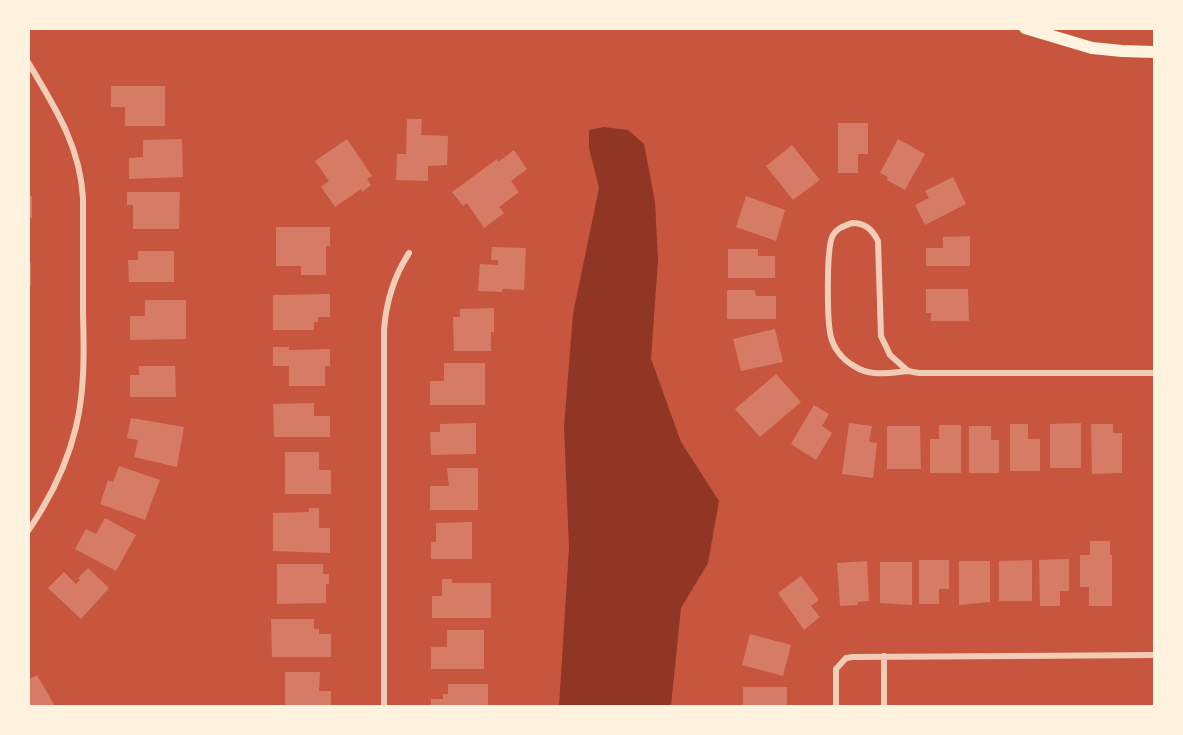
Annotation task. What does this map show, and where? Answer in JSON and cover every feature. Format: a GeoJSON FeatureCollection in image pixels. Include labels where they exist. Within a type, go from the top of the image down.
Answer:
{"type":"FeatureCollection","features":[{"type":"Feature","properties":{"kind":"main road"},"geometry":{"type":"LineString","coordinates":[[1025,28],[1092,48],[1155,52]]}},
{"type":"Feature","properties":{"kind":"street"},"geometry":{"type":"LineString","coordinates":[[28,62],[68,132],[80,171],[83,198],[84,359],[81,400],[72,441],[46,505],[28,531]]}},
{"type":"Feature","properties":{"kind":"street"},"geometry":{"type":"LineString","coordinates":[[908,371],[890,355],[881,336],[878,241],[874,233],[864,224],[852,223],[840,227],[832,236],[829,244],[829,326],[832,341],[839,354],[850,364],[867,372],[874,374],[908,371],[919,373],[1155,373]]}},
{"type":"Feature","properties":{"kind":"street"},"geometry":{"type":"LineString","coordinates":[[384,706],[384,320],[394,281],[409,253]]}},
{"type":"Feature","properties":{"kind":"street"},"geometry":{"type":"LineString","coordinates":[[836,706],[836,669],[846,658],[1155,655]]}},
{"type":"Feature","properties":{"kind":"street"},"geometry":{"type":"LineString","coordinates":[[884,656],[884,706]]}},
{"type":"Feature","properties":{"kind":"shaded area"},"geometry":{"type":"Polygon","coordinates":[[[604,127],[628,130],[644,144],[655,202],[658,260],[651,359],[681,442],[719,501],[708,563],[681,608],[671,706],[559,706],[569,548],[564,427],[573,314],[599,188],[589,148],[589,130],[604,127]]]}},
{"type":"Feature","properties":{"kind":"building"},"geometry":{"type":"Polygon","coordinates":[[[111,86],[165,86],[165,126],[125,126],[125,107],[111,107],[111,86]]]}},
{"type":"Feature","properties":{"kind":"building"},"geometry":{"type":"Polygon","coordinates":[[[407,119],[422,119],[421,135],[448,136],[447,165],[428,166],[428,181],[396,180],[397,154],[406,154],[407,119]]]}},
{"type":"Feature","properties":{"kind":"building"},"geometry":{"type":"Polygon","coordinates":[[[838,123],[868,123],[868,154],[858,154],[858,173],[838,173],[838,123]]]}},
{"type":"Feature","properties":{"kind":"building"},"geometry":{"type":"Polygon","coordinates":[[[182,139],[183,177],[129,179],[129,158],[143,157],[143,140],[182,139]]]}},
{"type":"Feature","properties":{"kind":"building"},"geometry":{"type":"Polygon","coordinates":[[[347,139],[372,176],[367,179],[371,185],[362,192],[361,189],[335,207],[321,187],[329,181],[315,161],[347,139]]]}},
{"type":"Feature","properties":{"kind":"building"},"geometry":{"type":"Polygon","coordinates":[[[898,139],[925,154],[905,190],[887,180],[888,177],[880,173],[898,139]]]}},
{"type":"Feature","properties":{"kind":"building"},"geometry":{"type":"Polygon","coordinates":[[[792,145],[820,180],[793,200],[766,166],[792,145]]]}},
{"type":"Feature","properties":{"kind":"building"},"geometry":{"type":"Polygon","coordinates":[[[514,150],[527,169],[511,181],[519,192],[499,207],[504,213],[484,228],[467,203],[463,206],[452,192],[497,159],[498,162],[514,150]]]}},
{"type":"Feature","properties":{"kind":"building"},"geometry":{"type":"Polygon","coordinates":[[[953,177],[966,204],[925,225],[915,205],[929,198],[925,191],[953,177]]]}},
{"type":"Feature","properties":{"kind":"building"},"geometry":{"type":"Polygon","coordinates":[[[127,192],[180,192],[179,229],[133,229],[133,205],[127,205],[127,192]]]}},
{"type":"Feature","properties":{"kind":"building"},"geometry":{"type":"Polygon","coordinates":[[[28,196],[32,196],[32,218],[28,218],[28,196]]]}},
{"type":"Feature","properties":{"kind":"building"},"geometry":{"type":"Polygon","coordinates":[[[746,196],[785,210],[776,241],[736,227],[746,196]]]}},
{"type":"Feature","properties":{"kind":"building"},"geometry":{"type":"Polygon","coordinates":[[[276,227],[330,227],[330,246],[326,246],[326,275],[301,275],[301,266],[276,266],[276,227]]]}},
{"type":"Feature","properties":{"kind":"building"},"geometry":{"type":"Polygon","coordinates":[[[970,236],[970,266],[926,266],[926,248],[943,248],[943,237],[970,236]]]}},
{"type":"Feature","properties":{"kind":"building"},"geometry":{"type":"Polygon","coordinates":[[[492,247],[526,248],[524,290],[478,291],[480,264],[498,265],[498,260],[491,260],[492,247]]]}},
{"type":"Feature","properties":{"kind":"building"},"geometry":{"type":"Polygon","coordinates":[[[728,249],[758,249],[758,256],[775,256],[775,278],[728,278],[728,249]]]}},
{"type":"Feature","properties":{"kind":"building"},"geometry":{"type":"Polygon","coordinates":[[[138,251],[174,251],[174,282],[129,282],[128,260],[138,260],[138,251]]]}},
{"type":"Feature","properties":{"kind":"building"},"geometry":{"type":"Polygon","coordinates":[[[28,263],[31,263],[31,286],[28,286],[28,263]]]}},
{"type":"Feature","properties":{"kind":"building"},"geometry":{"type":"Polygon","coordinates":[[[926,289],[968,289],[969,321],[931,321],[931,313],[926,313],[926,289]]]}},
{"type":"Feature","properties":{"kind":"building"},"geometry":{"type":"Polygon","coordinates":[[[727,290],[755,290],[756,296],[776,296],[776,319],[727,319],[727,290]]]}},
{"type":"Feature","properties":{"kind":"building"},"geometry":{"type":"Polygon","coordinates":[[[330,294],[330,317],[318,317],[318,322],[314,322],[314,330],[273,330],[273,295],[330,294]]]}},
{"type":"Feature","properties":{"kind":"building"},"geometry":{"type":"Polygon","coordinates":[[[145,300],[186,300],[186,339],[130,340],[130,316],[145,316],[145,300]]]}},
{"type":"Feature","properties":{"kind":"building"},"geometry":{"type":"Polygon","coordinates":[[[494,308],[491,351],[454,351],[453,317],[460,317],[460,309],[494,308]]]}},
{"type":"Feature","properties":{"kind":"building"},"geometry":{"type":"Polygon","coordinates":[[[775,329],[783,362],[741,371],[733,339],[775,329]]]}},
{"type":"Feature","properties":{"kind":"building"},"geometry":{"type":"Polygon","coordinates":[[[273,347],[289,347],[289,350],[330,349],[330,366],[325,366],[325,386],[289,386],[289,366],[273,366],[273,347]]]}},
{"type":"Feature","properties":{"kind":"building"},"geometry":{"type":"Polygon","coordinates":[[[444,363],[485,363],[485,405],[430,405],[430,381],[444,381],[444,363]]]}},
{"type":"Feature","properties":{"kind":"building"},"geometry":{"type":"Polygon","coordinates":[[[139,366],[175,366],[176,397],[130,397],[130,375],[139,375],[139,366]]]}},
{"type":"Feature","properties":{"kind":"building"},"geometry":{"type":"Polygon","coordinates":[[[776,374],[801,402],[760,437],[735,409],[776,374]]]}},
{"type":"Feature","properties":{"kind":"building"},"geometry":{"type":"Polygon","coordinates":[[[314,403],[314,416],[330,416],[330,437],[274,437],[273,404],[314,403]]]}},
{"type":"Feature","properties":{"kind":"building"},"geometry":{"type":"Polygon","coordinates":[[[814,405],[829,414],[822,426],[832,433],[816,460],[791,444],[814,405]]]}},
{"type":"Feature","properties":{"kind":"building"},"geometry":{"type":"Polygon","coordinates":[[[131,418],[184,427],[177,467],[134,457],[138,440],[127,438],[131,418]]]}},
{"type":"Feature","properties":{"kind":"building"},"geometry":{"type":"Polygon","coordinates":[[[476,423],[476,454],[431,455],[430,432],[440,432],[440,424],[476,423]]]}},
{"type":"Feature","properties":{"kind":"building"},"geometry":{"type":"Polygon","coordinates":[[[849,423],[872,426],[869,442],[877,443],[873,478],[842,474],[849,423]]]}},
{"type":"Feature","properties":{"kind":"building"},"geometry":{"type":"Polygon","coordinates":[[[1081,423],[1081,468],[1050,468],[1050,424],[1081,423]]]}},
{"type":"Feature","properties":{"kind":"building"},"geometry":{"type":"Polygon","coordinates":[[[1010,424],[1028,424],[1028,439],[1040,439],[1040,471],[1010,471],[1010,424]]]}},
{"type":"Feature","properties":{"kind":"building"},"geometry":{"type":"Polygon","coordinates":[[[1091,424],[1113,424],[1113,433],[1122,433],[1122,473],[1092,474],[1091,424]]]}},
{"type":"Feature","properties":{"kind":"building"},"geometry":{"type":"Polygon","coordinates":[[[939,425],[961,425],[961,473],[930,473],[930,439],[939,439],[939,425]]]}},
{"type":"Feature","properties":{"kind":"building"},"geometry":{"type":"Polygon","coordinates":[[[887,426],[920,426],[921,469],[887,469],[887,426]]]}},
{"type":"Feature","properties":{"kind":"building"},"geometry":{"type":"Polygon","coordinates":[[[969,426],[991,426],[991,440],[999,440],[999,473],[969,473],[969,426]]]}},
{"type":"Feature","properties":{"kind":"building"},"geometry":{"type":"Polygon","coordinates":[[[285,452],[319,452],[319,470],[331,470],[331,494],[285,494],[285,452]]]}},
{"type":"Feature","properties":{"kind":"building"},"geometry":{"type":"Polygon","coordinates":[[[119,466],[160,480],[145,520],[100,504],[108,480],[113,482],[119,466]]]}},
{"type":"Feature","properties":{"kind":"building"},"geometry":{"type":"Polygon","coordinates":[[[447,468],[478,468],[478,510],[430,510],[430,486],[449,486],[447,468]]]}},
{"type":"Feature","properties":{"kind":"building"},"geometry":{"type":"Polygon","coordinates":[[[309,508],[319,508],[319,528],[330,528],[330,553],[273,551],[273,513],[309,512],[309,508]]]}},
{"type":"Feature","properties":{"kind":"building"},"geometry":{"type":"Polygon","coordinates":[[[105,518],[136,535],[116,571],[75,549],[86,529],[96,534],[105,518]]]}},
{"type":"Feature","properties":{"kind":"building"},"geometry":{"type":"Polygon","coordinates":[[[472,522],[472,559],[431,559],[431,542],[436,542],[436,523],[472,522]]]}},
{"type":"Feature","properties":{"kind":"building"},"geometry":{"type":"Polygon","coordinates":[[[1090,541],[1110,541],[1112,606],[1089,606],[1089,587],[1080,587],[1080,555],[1090,555],[1090,541]]]}},
{"type":"Feature","properties":{"kind":"building"},"geometry":{"type":"Polygon","coordinates":[[[1069,559],[1069,591],[1060,591],[1060,606],[1040,606],[1039,560],[1069,559]]]}},
{"type":"Feature","properties":{"kind":"building"},"geometry":{"type":"Polygon","coordinates":[[[919,560],[949,560],[949,589],[939,589],[939,604],[919,604],[919,560]]]}},
{"type":"Feature","properties":{"kind":"building"},"geometry":{"type":"Polygon","coordinates":[[[1032,560],[1032,601],[999,601],[999,561],[1032,560]]]}},
{"type":"Feature","properties":{"kind":"building"},"geometry":{"type":"Polygon","coordinates":[[[867,561],[869,601],[858,602],[858,605],[840,606],[837,563],[867,561]]]}},
{"type":"Feature","properties":{"kind":"building"},"geometry":{"type":"Polygon","coordinates":[[[959,561],[990,561],[990,602],[959,605],[959,561]]]}},
{"type":"Feature","properties":{"kind":"building"},"geometry":{"type":"Polygon","coordinates":[[[880,562],[912,562],[912,605],[880,603],[880,562]]]}},
{"type":"Feature","properties":{"kind":"building"},"geometry":{"type":"Polygon","coordinates":[[[277,564],[323,564],[323,574],[329,574],[329,584],[326,584],[326,603],[277,604],[277,564]]]}},
{"type":"Feature","properties":{"kind":"building"},"geometry":{"type":"Polygon","coordinates":[[[88,568],[109,588],[81,619],[48,588],[64,572],[76,584],[80,580],[78,578],[88,568]]]}},
{"type":"Feature","properties":{"kind":"building"},"geometry":{"type":"Polygon","coordinates":[[[801,576],[819,600],[811,606],[820,617],[804,630],[778,593],[801,576]]]}},
{"type":"Feature","properties":{"kind":"building"},"geometry":{"type":"Polygon","coordinates":[[[442,579],[452,579],[452,583],[491,583],[491,618],[432,618],[432,596],[442,596],[442,579]]]}},
{"type":"Feature","properties":{"kind":"building"},"geometry":{"type":"Polygon","coordinates":[[[271,619],[314,619],[314,629],[319,629],[319,634],[331,634],[331,657],[272,657],[271,619]]]}},
{"type":"Feature","properties":{"kind":"building"},"geometry":{"type":"Polygon","coordinates":[[[447,630],[484,630],[484,669],[431,669],[431,647],[447,647],[447,630]]]}},
{"type":"Feature","properties":{"kind":"building"},"geometry":{"type":"Polygon","coordinates":[[[750,634],[791,645],[783,676],[742,665],[750,634]]]}},
{"type":"Feature","properties":{"kind":"building"},"geometry":{"type":"Polygon","coordinates":[[[285,672],[320,672],[319,691],[331,691],[331,706],[285,706],[285,672]]]}},
{"type":"Feature","properties":{"kind":"building"},"geometry":{"type":"Polygon","coordinates":[[[37,675],[55,706],[28,706],[28,680],[37,675]]]}},
{"type":"Feature","properties":{"kind":"building"},"geometry":{"type":"Polygon","coordinates":[[[448,684],[488,684],[488,706],[431,706],[431,699],[443,699],[443,694],[448,694],[448,684]]]}},
{"type":"Feature","properties":{"kind":"building"},"geometry":{"type":"Polygon","coordinates":[[[743,687],[787,687],[787,706],[743,706],[743,687]]]}}]}
